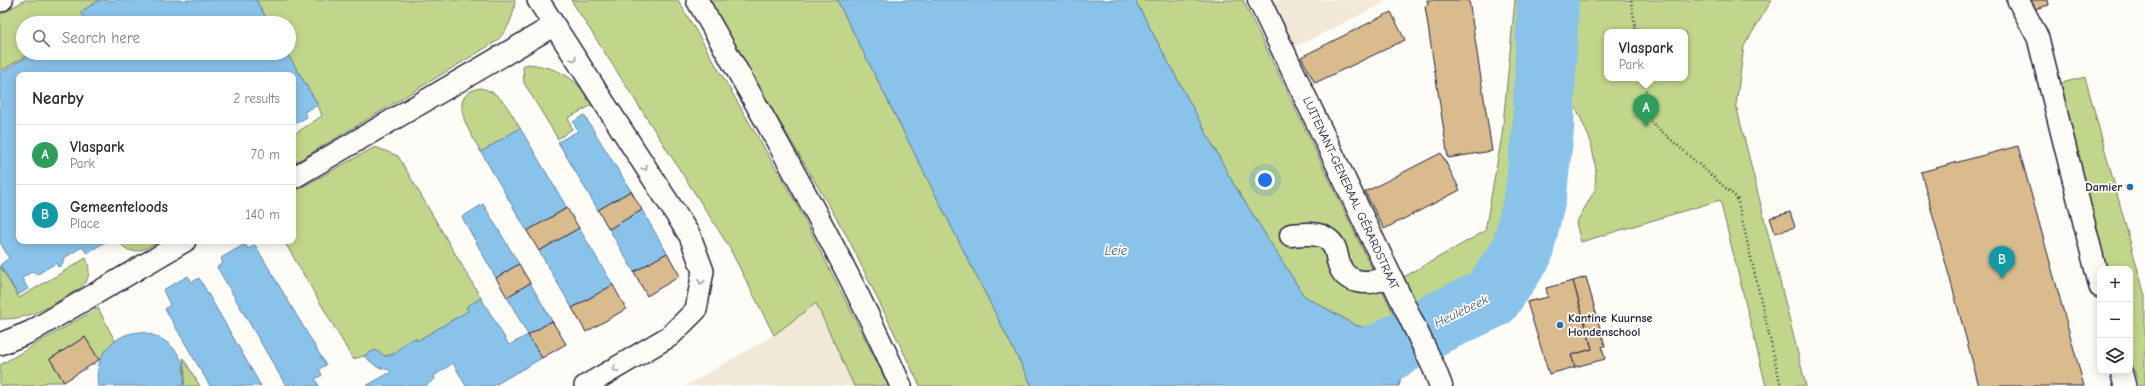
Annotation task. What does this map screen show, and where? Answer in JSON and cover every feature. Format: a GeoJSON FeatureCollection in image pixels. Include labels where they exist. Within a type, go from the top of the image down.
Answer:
{"type":"FeatureCollection","features":[{"type":"Feature","properties":{"kind":"street","name":"LUITENANT-GENERAAL GÉRARDSTRAAT"},"geometry":{"type":"LineString","coordinates":[[1259,0],[1438,377]]}},
{"type":"Feature","properties":{"kind":"street"},"geometry":{"type":"LineString","coordinates":[[1291,235],[1314,235],[1326,238],[1337,251],[1341,269],[1346,275],[1357,281],[1369,283],[1379,280]]}},
{"type":"Feature","properties":{"kind":"lane"},"geometry":{"type":"LineString","coordinates":[[538,0],[553,26],[690,236],[703,271],[696,310],[670,336],[585,386]]}},
{"type":"Feature","properties":{"kind":"lane"},"geometry":{"type":"LineString","coordinates":[[697,0],[779,144],[880,338],[901,386]]}},
{"type":"Feature","properties":{"kind":"lane"},"geometry":{"type":"LineString","coordinates":[[2018,0],[2038,38],[2097,275]]}},
{"type":"Feature","properties":{"kind":"lane"},"geometry":{"type":"LineString","coordinates":[[296,176],[553,26]]}},
{"type":"Feature","properties":{"kind":"lane"},"geometry":{"type":"LineString","coordinates":[[0,344],[30,332],[180,244]]}},
{"type":"Feature","properties":{"kind":"lane"},"geometry":{"type":"LineString","coordinates":[[2122,374],[2125,386]]}},
{"type":"Feature","properties":{"kind":"path"},"geometry":{"type":"LineString","coordinates":[[1630,0],[1635,29]]}},
{"type":"Feature","properties":{"kind":"path"},"geometry":{"type":"LineString","coordinates":[[1644,81],[1651,122],[1737,198],[1781,386]]}},
{"type":"Feature","properties":{"kind":"shaded area"},"geometry":{"type":"Polygon","coordinates":[[[1272,0],[1387,0],[1376,7],[1289,50],[1272,0]]]}},
{"type":"Feature","properties":{"kind":"shaded area"},"geometry":{"type":"Polygon","coordinates":[[[816,303],[854,386],[685,386],[774,335],[816,303]]]}},
{"type":"Feature","properties":{"kind":"green space"},"geometry":{"type":"Polygon","coordinates":[[[25,0],[100,0],[81,12],[83,16],[16,16],[16,60],[20,60],[0,71],[0,15],[25,0]]]}},
{"type":"Feature","properties":{"kind":"green space"},"geometry":{"type":"Polygon","coordinates":[[[256,0],[515,0],[510,22],[497,41],[296,161],[296,133],[322,116],[318,105],[291,60],[296,60],[296,16],[265,16],[256,0]]]}},
{"type":"Feature","properties":{"kind":"green space"},"geometry":{"type":"Polygon","coordinates":[[[571,0],[678,0],[795,201],[889,386],[854,386],[816,303],[774,335],[728,245],[571,0]]]}},
{"type":"Feature","properties":{"kind":"green space"},"geometry":{"type":"Polygon","coordinates":[[[708,0],[837,0],[1032,386],[920,386],[848,238],[708,0]]]}},
{"type":"Feature","properties":{"kind":"green space"},"geometry":{"type":"Polygon","coordinates":[[[1135,0],[1243,0],[1399,325],[1388,331],[1357,326],[1304,296],[1233,183],[1135,0]]]}},
{"type":"Feature","properties":{"kind":"green space"},"geometry":{"type":"Polygon","coordinates":[[[1515,0],[1531,0],[1523,69],[1513,185],[1516,217],[1514,236],[1508,248],[1498,259],[1473,280],[1418,308],[1402,278],[1485,231],[1502,135],[1515,0]]]}},
{"type":"Feature","properties":{"kind":"green space"},"geometry":{"type":"Polygon","coordinates":[[[1577,0],[1772,0],[1744,46],[1736,105],[1806,386],[1766,386],[1720,200],[1581,242],[1576,223],[1595,190],[1596,170],[1591,142],[1578,112],[1561,91],[1574,54],[1577,0]]]}},
{"type":"Feature","properties":{"kind":"green space"},"geometry":{"type":"Polygon","coordinates":[[[528,64],[558,71],[574,81],[587,96],[592,105],[568,118],[572,129],[558,139],[524,83],[523,66],[528,64]]]}},
{"type":"Feature","properties":{"kind":"green space"},"geometry":{"type":"Polygon","coordinates":[[[2085,77],[2145,296],[2145,386],[2139,386],[2133,366],[2133,266],[2106,266],[2058,84],[2085,77]]]}},
{"type":"Feature","properties":{"kind":"green space"},"geometry":{"type":"Polygon","coordinates":[[[480,88],[494,93],[504,103],[520,128],[481,152],[467,126],[463,116],[462,107],[464,98],[469,92],[480,88]]]}},
{"type":"Feature","properties":{"kind":"green space"},"geometry":{"type":"Polygon","coordinates":[[[375,147],[398,156],[481,298],[467,307],[468,311],[417,341],[416,338],[397,353],[385,356],[375,350],[364,356],[353,359],[286,244],[296,244],[296,190],[375,147]]]}},
{"type":"Feature","properties":{"kind":"green space"},"geometry":{"type":"Polygon","coordinates":[[[121,244],[154,244],[138,251],[128,250],[121,244]]]}},
{"type":"Feature","properties":{"kind":"green space"},"geometry":{"type":"Polygon","coordinates":[[[86,258],[89,267],[89,274],[86,282],[80,288],[42,310],[32,314],[12,319],[0,319],[0,266],[19,298],[86,258]]]}},
{"type":"Feature","properties":{"kind":"green space"},"geometry":{"type":"Polygon","coordinates":[[[98,308],[116,343],[99,360],[85,337],[50,359],[64,382],[47,382],[37,386],[0,386],[0,365],[98,308]]]}},
{"type":"Feature","properties":{"kind":"green space"},"geometry":{"type":"Polygon","coordinates":[[[183,358],[200,386],[184,386],[185,376],[183,358]]]}},
{"type":"Feature","properties":{"kind":"water"},"geometry":{"type":"Polygon","coordinates":[[[100,0],[256,0],[265,16],[83,16],[80,12],[100,0]]]}},
{"type":"Feature","properties":{"kind":"water","name":"Leie"},"geometry":{"type":"Polygon","coordinates":[[[837,0],[1135,0],[1233,183],[1304,296],[1357,326],[1388,331],[1403,368],[1399,386],[1032,386],[837,0]]]}},
{"type":"Feature","properties":{"kind":"water"},"geometry":{"type":"Polygon","coordinates":[[[22,60],[291,60],[318,105],[304,112],[307,117],[296,123],[296,72],[16,72],[16,244],[102,244],[87,253],[82,247],[64,258],[62,265],[58,267],[56,263],[36,275],[33,271],[22,278],[28,289],[18,295],[0,265],[9,258],[0,242],[0,73],[22,60]]]}},
{"type":"Feature","properties":{"kind":"water"},"geometry":{"type":"Polygon","coordinates":[[[584,115],[631,191],[598,210],[558,142],[578,131],[573,122],[584,115]]]}},
{"type":"Feature","properties":{"kind":"water"},"geometry":{"type":"Polygon","coordinates":[[[520,128],[567,208],[527,231],[481,152],[520,128]]]}},
{"type":"Feature","properties":{"kind":"water"},"geometry":{"type":"Polygon","coordinates":[[[483,204],[519,264],[496,278],[462,217],[483,204]]]}},
{"type":"Feature","properties":{"kind":"water"},"geometry":{"type":"Polygon","coordinates":[[[642,210],[667,253],[634,272],[609,229],[642,210]]]}},
{"type":"Feature","properties":{"kind":"water"},"geometry":{"type":"Polygon","coordinates":[[[579,228],[613,285],[572,308],[539,251],[579,228]]]}},
{"type":"Feature","properties":{"kind":"water"},"geometry":{"type":"Polygon","coordinates":[[[245,244],[248,249],[255,245],[326,365],[319,369],[322,375],[315,379],[319,386],[295,386],[293,383],[286,386],[217,267],[223,263],[221,258],[245,244]]]}},
{"type":"Feature","properties":{"kind":"water"},"geometry":{"type":"Polygon","coordinates":[[[188,276],[192,282],[199,278],[261,386],[210,386],[165,309],[170,305],[163,290],[188,276]]]}},
{"type":"Feature","properties":{"kind":"water"},"geometry":{"type":"Polygon","coordinates":[[[530,283],[552,321],[528,335],[507,297],[530,283]]]}},
{"type":"Feature","properties":{"kind":"water"},"geometry":{"type":"Polygon","coordinates":[[[481,298],[509,345],[528,335],[542,358],[493,386],[472,386],[470,384],[466,386],[453,363],[434,376],[435,379],[425,386],[366,386],[391,372],[390,370],[377,367],[364,356],[375,350],[385,356],[393,355],[406,343],[416,338],[417,341],[468,311],[466,307],[481,298]]]}},
{"type":"Feature","properties":{"kind":"water"},"geometry":{"type":"Polygon","coordinates":[[[141,332],[160,338],[175,350],[180,357],[183,366],[183,386],[98,386],[97,376],[99,366],[107,349],[113,342],[121,337],[131,333],[141,332]]]}},
{"type":"Feature","properties":{"kind":"building"},"geometry":{"type":"Polygon","coordinates":[[[1427,0],[1469,0],[1492,151],[1448,158],[1425,6],[1428,5],[1427,0]]]}},
{"type":"Feature","properties":{"kind":"building"},"geometry":{"type":"Polygon","coordinates":[[[2029,0],[2048,0],[2049,5],[2031,10],[2029,0]]]}},
{"type":"Feature","properties":{"kind":"building"},"geometry":{"type":"Polygon","coordinates":[[[1391,12],[1405,40],[1315,83],[1301,57],[1391,12]]]}},
{"type":"Feature","properties":{"kind":"building"},"geometry":{"type":"Polygon","coordinates":[[[2018,146],[2084,386],[1979,386],[1921,172],[2018,146]]]}},
{"type":"Feature","properties":{"kind":"building"},"geometry":{"type":"Polygon","coordinates":[[[1441,153],[1460,190],[1384,229],[1365,192],[1441,153]]]}},
{"type":"Feature","properties":{"kind":"building"},"geometry":{"type":"Polygon","coordinates":[[[631,191],[642,210],[609,229],[598,210],[631,191]]]}},
{"type":"Feature","properties":{"kind":"building"},"geometry":{"type":"Polygon","coordinates":[[[567,208],[579,228],[539,251],[527,231],[567,208]]]}},
{"type":"Feature","properties":{"kind":"building"},"geometry":{"type":"Polygon","coordinates":[[[1790,212],[1795,227],[1775,233],[1770,218],[1790,212]]]}},
{"type":"Feature","properties":{"kind":"building"},"geometry":{"type":"Polygon","coordinates":[[[667,253],[680,276],[647,296],[634,272],[667,253]]]}},
{"type":"Feature","properties":{"kind":"building"},"geometry":{"type":"Polygon","coordinates":[[[519,264],[530,283],[507,297],[496,278],[519,264]]]}},
{"type":"Feature","properties":{"kind":"building"},"geometry":{"type":"Polygon","coordinates":[[[1586,277],[1605,346],[1602,347],[1605,359],[1575,367],[1571,355],[1592,349],[1573,281],[1586,277]]]}},
{"type":"Feature","properties":{"kind":"building","name":"Kantine Kuurnse Hondenschool"},"geometry":{"type":"Polygon","coordinates":[[[1573,281],[1592,349],[1571,355],[1575,367],[1549,374],[1527,302],[1548,297],[1546,288],[1573,281]]]}},
{"type":"Feature","properties":{"kind":"building"},"geometry":{"type":"Polygon","coordinates":[[[613,285],[626,309],[586,332],[572,308],[613,285]]]}},
{"type":"Feature","properties":{"kind":"building"},"geometry":{"type":"Polygon","coordinates":[[[552,321],[566,344],[542,358],[528,335],[552,321]]]}},
{"type":"Feature","properties":{"kind":"building"},"geometry":{"type":"Polygon","coordinates":[[[85,337],[99,360],[64,382],[50,359],[85,337]]]}},
{"type":"Feature","properties":{"kind":"waterway","name":"Heulebeek"},"geometry":{"type":"LineString","coordinates":[[1254,386],[1384,353],[1431,326],[1491,298],[1522,252],[1536,192],[1543,129],[1548,0]]}},
{"type":"Feature","properties":{"kind":"place","name":"Vlaspark"},"geometry":{"type":"Point","coordinates":[1646,127]}},
{"type":"Feature","properties":{"kind":"place","name":"Damier"},"geometry":{"type":"Point","coordinates":[2130,187]}},
{"type":"Feature","properties":{"kind":"place","name":"Gemeenteloods"},"geometry":{"type":"Point","coordinates":[2002,279]}},
{"type":"Feature","properties":{"kind":"place","name":"Kantine Kuurnse Hondenschool"},"geometry":{"type":"Point","coordinates":[1560,325]}}]}
